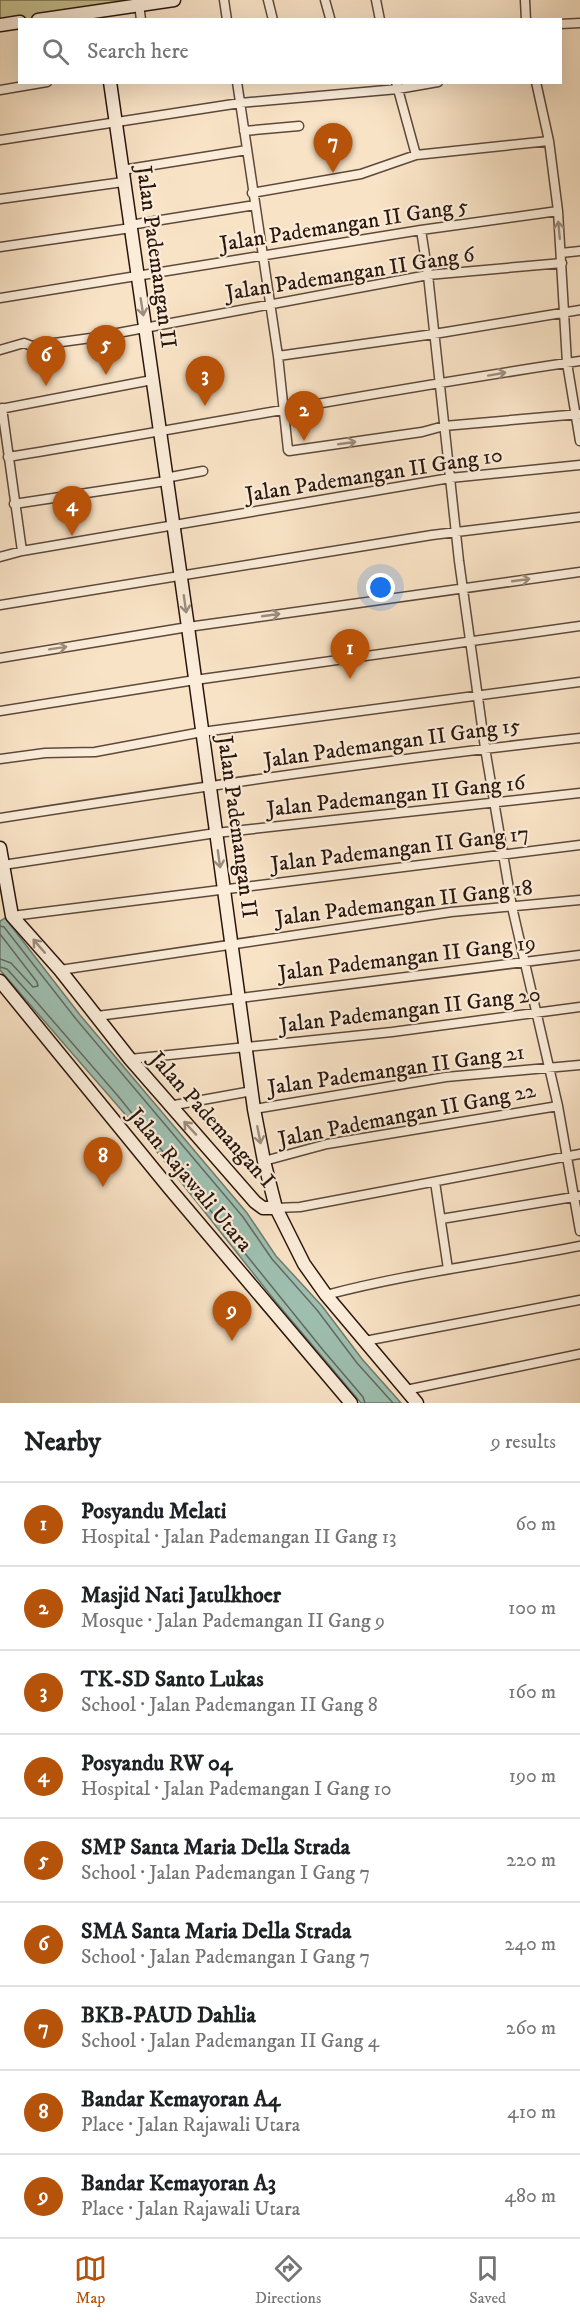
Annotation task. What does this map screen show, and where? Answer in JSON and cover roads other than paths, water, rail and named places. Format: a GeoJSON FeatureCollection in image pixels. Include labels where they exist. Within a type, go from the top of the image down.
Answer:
{"type":"FeatureCollection","features":[{"type":"Feature","properties":{"kind":"street"},"geometry":{"type":"LineString","coordinates":[[49,18],[174,0]]}},
{"type":"Feature","properties":{"kind":"street"},"geometry":{"type":"LineString","coordinates":[[224,0],[227,18]]}},
{"type":"Feature","properties":{"kind":"street"},"geometry":{"type":"LineString","coordinates":[[268,0],[272,18]]}},
{"type":"Feature","properties":{"kind":"street"},"geometry":{"type":"LineString","coordinates":[[325,0],[330,18]]}},
{"type":"Feature","properties":{"kind":"street"},"geometry":{"type":"LineString","coordinates":[[376,0],[380,18]]}},
{"type":"Feature","properties":{"kind":"street"},"geometry":{"type":"LineString","coordinates":[[525,0],[526,18]]}},
{"type":"Feature","properties":{"kind":"street"},"geometry":{"type":"LineString","coordinates":[[138,4],[141,18]]}},
{"type":"Feature","properties":{"kind":"street"},"geometry":{"type":"LineString","coordinates":[[0,25],[18,22]]}},
{"type":"Feature","properties":{"kind":"street"},"geometry":{"type":"LineString","coordinates":[[562,24],[580,23]]}},
{"type":"Feature","properties":{"kind":"street"},"geometry":{"type":"LineString","coordinates":[[0,90],[35,84]]}},
{"type":"Feature","properties":{"kind":"street","name":"Jalan Pademangan II"},"geometry":{"type":"LineString","coordinates":[[110,84],[209,785],[220,833],[224,891],[254,1109],[264,1161],[278,1213]]}},
{"type":"Feature","properties":{"kind":"street"},"geometry":{"type":"LineString","coordinates":[[237,84],[278,356],[289,451],[422,432],[444,426],[578,414]]}},
{"type":"Feature","properties":{"kind":"street"},"geometry":{"type":"LineString","coordinates":[[0,140],[240,103],[418,84]]}},
{"type":"Feature","properties":{"kind":"street"},"geometry":{"type":"LineString","coordinates":[[536,84],[549,141],[558,211],[567,363],[578,414],[580,441]]}},
{"type":"Feature","properties":{"kind":"street"},"geometry":{"type":"LineString","coordinates":[[397,86],[416,155]]}},
{"type":"Feature","properties":{"kind":"street"},"geometry":{"type":"LineString","coordinates":[[244,131],[299,126]]}},
{"type":"Feature","properties":{"kind":"street"},"geometry":{"type":"LineString","coordinates":[[252,194],[361,174],[416,155],[549,141]]}},
{"type":"Feature","properties":{"kind":"street"},"geometry":{"type":"LineString","coordinates":[[0,199],[248,150]]}},
{"type":"Feature","properties":{"kind":"street"},"geometry":{"type":"LineString","coordinates":[[0,247],[255,206]]}},
{"type":"Feature","properties":{"kind":"street","name":"Jalan Pademangan II Gang 5"},"geometry":{"type":"LineString","coordinates":[[0,298],[421,230],[558,211]]}},
{"type":"Feature","properties":{"kind":"street"},"geometry":{"type":"LineString","coordinates":[[421,230],[429,275],[469,640],[485,748],[512,907],[558,1106],[577,1197],[580,1232]]}},
{"type":"Feature","properties":{"kind":"street"},"geometry":{"type":"LineString","coordinates":[[561,253],[580,251]]}},
{"type":"Feature","properties":{"kind":"street","name":"Jalan Pademangan II Gang 6"},"geometry":{"type":"LineString","coordinates":[[0,350],[20,343],[36,345],[91,338],[429,275],[562,263]]}},
{"type":"Feature","properties":{"kind":"street"},"geometry":{"type":"LineString","coordinates":[[278,356],[580,310]]}},
{"type":"Feature","properties":{"kind":"street"},"geometry":{"type":"LineString","coordinates":[[8,457],[580,361]]}},
{"type":"Feature","properties":{"kind":"street"},"geometry":{"type":"LineString","coordinates":[[22,551],[1,409],[152,380]]}},
{"type":"Feature","properties":{"kind":"street","name":"Jalan Pademangan II Gang 10"},"geometry":{"type":"LineString","coordinates":[[0,557],[22,551],[450,478],[580,465]]}},
{"type":"Feature","properties":{"kind":"street"},"geometry":{"type":"LineString","coordinates":[[14,504],[165,480],[203,471]]}},
{"type":"Feature","properties":{"kind":"street"},"geometry":{"type":"LineString","coordinates":[[0,604],[181,577],[456,531],[580,518]]}},
{"type":"Feature","properties":{"kind":"street"},"geometry":{"type":"LineString","coordinates":[[0,658],[188,627],[580,572]]}},
{"type":"Feature","properties":{"kind":"street"},"geometry":{"type":"LineString","coordinates":[[0,711],[195,680],[580,626]]}},
{"type":"Feature","properties":{"kind":"street"},"geometry":{"type":"LineString","coordinates":[[0,759],[45,753],[104,750],[202,732],[580,682]]}},
{"type":"Feature","properties":{"kind":"street","name":"Jalan Pademangan II Gang 15"},"geometry":{"type":"LineString","coordinates":[[0,818],[209,785],[485,748],[580,738]]}},
{"type":"Feature","properties":{"kind":"street","name":"Jalan Pademangan II Gang 16"},"geometry":{"type":"LineString","coordinates":[[3,865],[220,833],[580,793]]}},
{"type":"Feature","properties":{"kind":"street","name":"Jalan Pademangan II Gang 17"},"geometry":{"type":"LineString","coordinates":[[12,916],[580,845]]}},
{"type":"Feature","properties":{"kind":"street"},"geometry":{"type":"LineString","coordinates":[[0,848],[12,916]]}},
{"type":"Feature","properties":{"kind":"street","name":"Jalan Pademangan II Gang 18"},"geometry":{"type":"LineString","coordinates":[[60,970],[451,912],[580,900]]}},
{"type":"Feature","properties":{"kind":"street","name":"Jalan Pademangan I"},"geometry":{"type":"LineString","coordinates":[[12,916],[60,970],[169,1106],[255,1202],[263,1208],[278,1213],[304,1264],[326,1295],[417,1403]]}},
{"type":"Feature","properties":{"kind":"street","name":"Jalan Pademangan II Gang 19"},"geometry":{"type":"LineString","coordinates":[[97,1016],[580,955]]}},
{"type":"Feature","properties":{"kind":"street","name":"Jalan Rajawali Utara"},"geometry":{"type":"LineString","coordinates":[[0,981],[184,1206],[351,1403]]}},
{"type":"Feature","properties":{"kind":"street","name":"Jalan Pademangan II Gang 20"},"geometry":{"type":"LineString","coordinates":[[130,1059],[245,1048],[580,1007]]}},
{"type":"Feature","properties":{"kind":"street","name":"Jalan Pademangan II Gang 21"},"geometry":{"type":"LineString","coordinates":[[254,1109],[446,1077],[580,1065]]}},
{"type":"Feature","properties":{"kind":"street"},"geometry":{"type":"LineString","coordinates":[[169,1106],[252,1091]]}},
{"type":"Feature","properties":{"kind":"street","name":"Jalan Pademangan II Gang 22"},"geometry":{"type":"LineString","coordinates":[[264,1161],[327,1144],[558,1106]]}},
{"type":"Feature","properties":{"kind":"street"},"geometry":{"type":"LineString","coordinates":[[278,1213],[580,1154]]}},
{"type":"Feature","properties":{"kind":"street"},"geometry":{"type":"LineString","coordinates":[[435,1182],[448,1269]]}},
{"type":"Feature","properties":{"kind":"street"},"geometry":{"type":"LineString","coordinates":[[441,1219],[577,1197]]}},
{"type":"Feature","properties":{"kind":"street"},"geometry":{"type":"LineString","coordinates":[[326,1295],[448,1269],[516,1259],[580,1246]]}},
{"type":"Feature","properties":{"kind":"street"},"geometry":{"type":"LineString","coordinates":[[365,1341],[580,1300]]}},
{"type":"Feature","properties":{"kind":"street"},"geometry":{"type":"LineString","coordinates":[[406,1390],[580,1354]]}},
{"type":"Feature","properties":{"kind":"water"},"geometry":{"type":"Polygon","coordinates":[[[5,918],[80,1015],[247,1213],[276,1256],[322,1306],[362,1359],[401,1403],[361,1403],[276,1302],[150,1143],[0,970],[0,921],[5,918]]]}},
{"type":"Feature","properties":{"kind":"place","name":"BKB-PAUD Dahlia"},"geometry":{"type":"Point","coordinates":[333,173]}},
{"type":"Feature","properties":{"kind":"place","name":"SMP Santa Maria Della Strada"},"geometry":{"type":"Point","coordinates":[106,375]}},
{"type":"Feature","properties":{"kind":"place","name":"SMA Santa Maria Della Strada"},"geometry":{"type":"Point","coordinates":[46,386]}},
{"type":"Feature","properties":{"kind":"place","name":"TK-SD Santo Lukas"},"geometry":{"type":"Point","coordinates":[205,406]}},
{"type":"Feature","properties":{"kind":"place","name":"Masjid Nati Jatulkhoer"},"geometry":{"type":"Point","coordinates":[304,441]}},
{"type":"Feature","properties":{"kind":"place","name":"Posyandu RW 04"},"geometry":{"type":"Point","coordinates":[72,536]}},
{"type":"Feature","properties":{"kind":"place","name":"Posyandu Melati"},"geometry":{"type":"Point","coordinates":[350,679]}},
{"type":"Feature","properties":{"kind":"place","name":"Bandar Kemayoran A4"},"geometry":{"type":"Point","coordinates":[103,1187]}},
{"type":"Feature","properties":{"kind":"place","name":"Bandar Kemayoran A3"},"geometry":{"type":"Point","coordinates":[232,1341]}}]}
